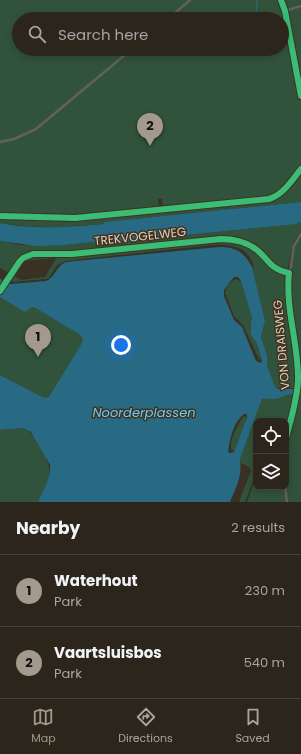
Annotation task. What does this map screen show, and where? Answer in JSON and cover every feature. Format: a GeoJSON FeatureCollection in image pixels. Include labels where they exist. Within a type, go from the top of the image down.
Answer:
{"type":"FeatureCollection","features":[{"type":"Feature","properties":{"kind":"street"},"geometry":{"type":"LineString","coordinates":[[176,12],[190,0]]}},
{"type":"Feature","properties":{"kind":"street"},"geometry":{"type":"LineString","coordinates":[[281,0],[285,11],[301,6]]}},
{"type":"Feature","properties":{"kind":"street"},"geometry":{"type":"LineString","coordinates":[[289,32],[301,96]]}},
{"type":"Feature","properties":{"kind":"street"},"geometry":{"type":"LineString","coordinates":[[0,142],[14,139],[36,129],[124,56]]}},
{"type":"Feature","properties":{"kind":"street","name":"VON DRAISWEG"},"geometry":{"type":"LineString","coordinates":[[289,425],[296,396],[298,376],[288,299],[288,284],[294,246],[301,234]]}},
{"type":"Feature","properties":{"kind":"street","name":"TREKVOGELWEG"},"geometry":{"type":"LineString","coordinates":[[0,291],[20,261],[32,254],[72,254],[228,239],[244,242],[258,251],[273,267],[279,271],[289,273]]}},
{"type":"Feature","properties":{"kind":"street"},"geometry":{"type":"LineString","coordinates":[[285,490],[287,502]]}},
{"type":"Feature","properties":{"kind":"green space"},"geometry":{"type":"Polygon","coordinates":[[[0,0],[301,0],[301,4],[292,10],[301,6],[301,91],[299,84],[301,101],[301,202],[65,227],[39,227],[0,223],[0,217],[46,219],[80,218],[270,199],[279,196],[285,190],[274,197],[265,199],[163,207],[162,199],[158,199],[159,207],[84,214],[0,214],[0,0]]]}},
{"type":"Feature","properties":{"kind":"green space"},"geometry":{"type":"Polygon","coordinates":[[[297,222],[301,222],[301,231],[294,242],[287,271],[271,263],[247,242],[226,237],[84,251],[31,253],[19,259],[9,273],[0,268],[0,241],[22,245],[64,245],[105,241],[106,243],[296,224],[297,222]]]}},
{"type":"Feature","properties":{"kind":"green space"},"geometry":{"type":"Polygon","coordinates":[[[301,235],[301,379],[299,378],[289,285],[294,248],[301,235]]]}},
{"type":"Feature","properties":{"kind":"green space"},"geometry":{"type":"Polygon","coordinates":[[[230,241],[254,250],[272,269],[287,275],[296,388],[276,388],[273,384],[267,365],[267,355],[261,337],[265,321],[252,268],[254,267],[247,254],[237,247],[211,245],[65,261],[57,265],[49,278],[14,282],[8,281],[16,266],[21,261],[31,256],[54,255],[54,258],[24,261],[14,276],[21,280],[45,277],[58,255],[230,241]]]}},
{"type":"Feature","properties":{"kind":"green space"},"geometry":{"type":"Polygon","coordinates":[[[235,279],[241,281],[252,318],[250,333],[257,344],[261,359],[260,361],[243,325],[234,316],[225,293],[227,287],[235,279]]]}},
{"type":"Feature","properties":{"kind":"green space"},"geometry":{"type":"Polygon","coordinates":[[[0,297],[32,305],[87,338],[48,401],[0,375],[0,297]]]}},
{"type":"Feature","properties":{"kind":"green space"},"geometry":{"type":"Polygon","coordinates":[[[295,394],[289,424],[289,418],[255,418],[262,399],[278,398],[283,395],[295,394]]]}},
{"type":"Feature","properties":{"kind":"green space"},"geometry":{"type":"Polygon","coordinates":[[[298,394],[301,394],[301,502],[288,502],[286,490],[289,490],[289,430],[298,394]]]}},
{"type":"Feature","properties":{"kind":"green space"},"geometry":{"type":"Polygon","coordinates":[[[246,416],[247,419],[235,450],[232,451],[231,442],[234,433],[243,417],[246,416]]]}},
{"type":"Feature","properties":{"kind":"green space"},"geometry":{"type":"Polygon","coordinates":[[[253,424],[253,481],[245,502],[239,502],[251,471],[249,467],[241,463],[240,459],[253,424]]]}},
{"type":"Feature","properties":{"kind":"green space"},"geometry":{"type":"Polygon","coordinates":[[[23,428],[32,434],[47,461],[49,473],[46,485],[38,502],[0,502],[0,430],[23,428]]]}},
{"type":"Feature","properties":{"kind":"green space"},"geometry":{"type":"Polygon","coordinates":[[[253,486],[253,490],[284,490],[286,502],[247,502],[253,486]]]}},
{"type":"Feature","properties":{"kind":"water"},"geometry":{"type":"Polygon","coordinates":[[[301,202],[301,222],[297,222],[297,224],[106,243],[105,241],[37,246],[0,241],[0,223],[26,227],[78,226],[301,202]]]}},
{"type":"Feature","properties":{"kind":"water","name":"Noorderplassen"},"geometry":{"type":"Polygon","coordinates":[[[219,247],[239,251],[249,262],[252,267],[265,321],[261,337],[267,355],[267,365],[275,387],[278,389],[301,389],[301,394],[289,394],[275,399],[262,399],[255,418],[253,418],[253,424],[240,459],[240,476],[230,502],[38,502],[48,479],[50,465],[31,432],[23,428],[0,430],[0,375],[42,397],[49,397],[83,339],[79,334],[34,307],[25,312],[0,297],[0,279],[11,284],[46,281],[52,277],[66,262],[219,247]],[[234,277],[224,290],[224,296],[234,320],[242,327],[256,361],[261,363],[262,361],[257,344],[250,333],[252,318],[241,281],[238,277],[234,277]],[[244,414],[237,421],[230,442],[228,452],[230,453],[234,452],[247,418],[247,414],[244,414]]]}},
{"type":"Feature","properties":{"kind":"waterway"},"geometry":{"type":"LineString","coordinates":[[256,12],[257,0]]}},
{"type":"Feature","properties":{"kind":"cycle path"},"geometry":{"type":"LineString","coordinates":[[281,0],[285,12]]}},
{"type":"Feature","properties":{"kind":"cycle path"},"geometry":{"type":"LineString","coordinates":[[289,32],[301,96]]}},
{"type":"Feature","properties":{"kind":"cycle path"},"geometry":{"type":"LineString","coordinates":[[0,216],[75,218],[269,199],[283,191],[301,169]]}},
{"type":"Feature","properties":{"kind":"cycle path"},"geometry":{"type":"LineString","coordinates":[[0,291],[20,261],[23,258],[33,254],[72,254],[221,239],[235,240],[245,243],[257,250],[274,267],[289,273],[288,286],[290,314],[298,368],[295,402],[289,426]]}},
{"type":"Feature","properties":{"kind":"place","name":"Vaartsluisbos"},"geometry":{"type":"Point","coordinates":[150,146]}},
{"type":"Feature","properties":{"kind":"place","name":"Waterhout"},"geometry":{"type":"Point","coordinates":[38,357]}}]}
